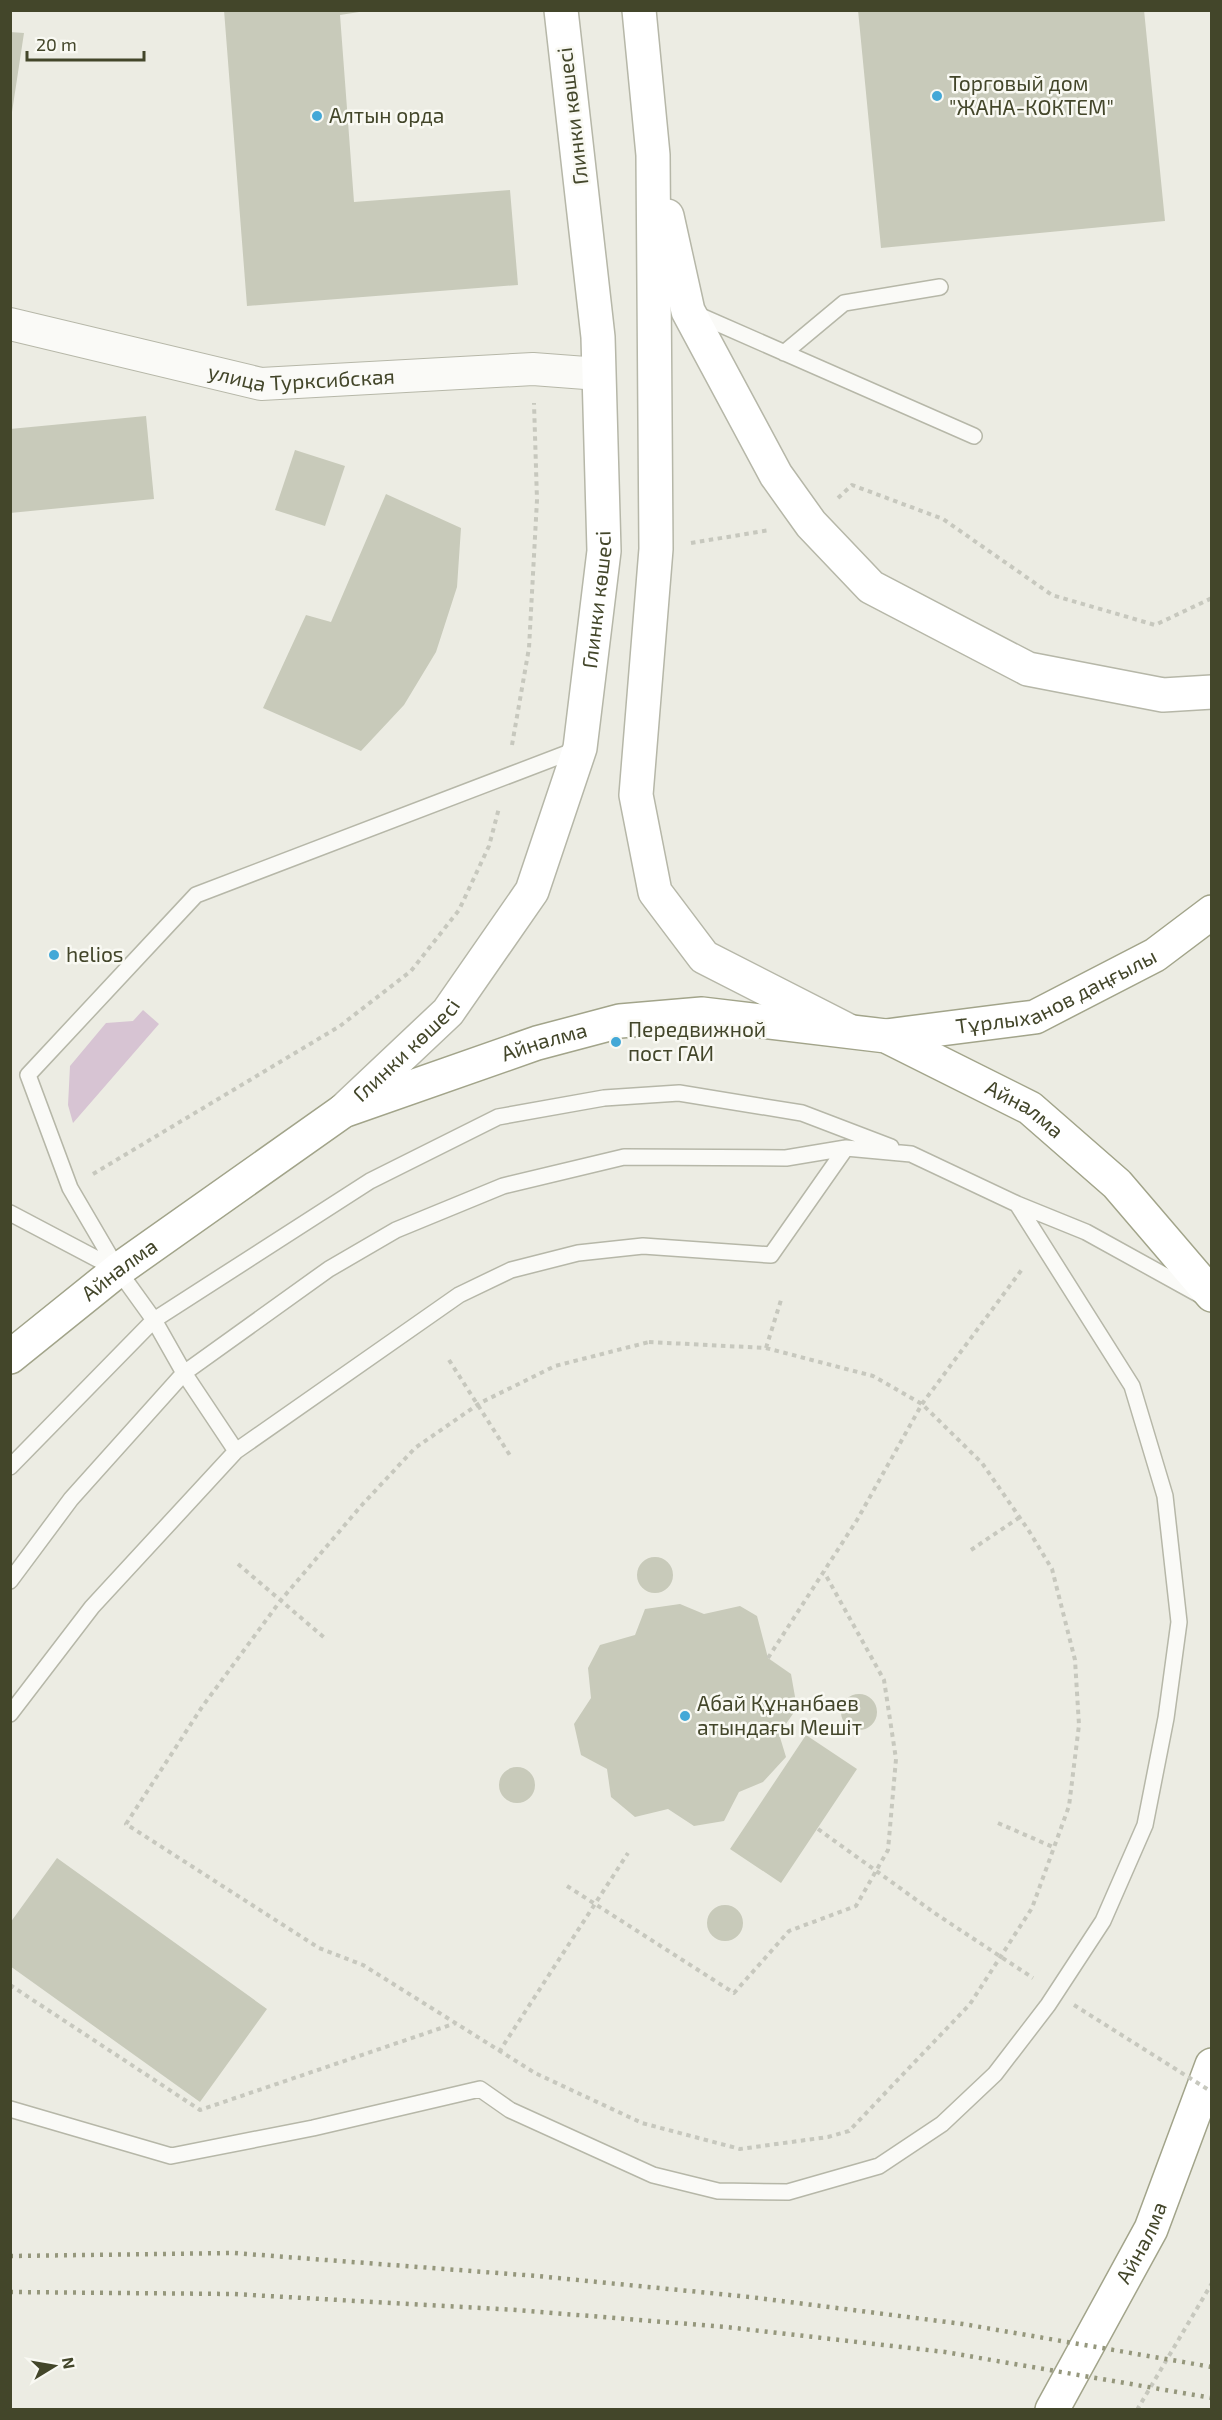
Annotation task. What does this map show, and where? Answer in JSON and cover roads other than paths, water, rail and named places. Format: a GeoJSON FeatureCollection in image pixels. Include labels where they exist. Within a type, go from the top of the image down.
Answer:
{"type":"FeatureCollection","features":[{"type":"Feature","properties":{"kind":"main road","name":"Глинки көшесі"},"geometry":{"type":"LineString","coordinates":[[343,1111],[448,1012],[532,891],[580,748],[604,551],[598,337],[561,10]]}},
{"type":"Feature","properties":{"kind":"main road"},"geometry":{"type":"LineString","coordinates":[[639,10],[653,155],[656,549],[636,795],[655,892],[704,957],[847,1030]]}},
{"type":"Feature","properties":{"kind":"main road"},"geometry":{"type":"LineString","coordinates":[[653,155],[688,311],[776,475],[812,524],[871,587],[1028,669],[1163,695],[1212,692]]}},
{"type":"Feature","properties":{"kind":"main road","name":"Тұрлыханов даңғылы"},"geometry":{"type":"LineString","coordinates":[[886,1036],[1035,1017],[1155,955],[1212,912]]}},
{"type":"Feature","properties":{"kind":"main road","name":"Айналма"},"geometry":{"type":"LineString","coordinates":[[10,1357],[118,1270],[343,1111],[537,1043],[620,1021],[702,1014],[886,1036],[1030,1108],[1117,1184],[1212,1295]]}},
{"type":"Feature","properties":{"kind":"main road","name":"Айналма"},"geometry":{"type":"LineString","coordinates":[[1052,2409],[1151,2229],[1212,2066]]}},
{"type":"Feature","properties":{"kind":"street","name":"улица Турксибская"},"geometry":{"type":"LineString","coordinates":[[10,324],[261,384],[533,369],[599,374]]}},
{"type":"Feature","properties":{"kind":"lane"},"geometry":{"type":"LineString","coordinates":[[783,353],[844,303],[940,286]]}},
{"type":"Feature","properties":{"kind":"lane"},"geometry":{"type":"LineString","coordinates":[[688,311],[974,436]]}},
{"type":"Feature","properties":{"kind":"lane"},"geometry":{"type":"LineString","coordinates":[[236,1451],[184,1373],[154,1320],[118,1270],[70,1188],[28,1075],[196,895],[580,748]]}},
{"type":"Feature","properties":{"kind":"lane"},"geometry":{"type":"LineString","coordinates":[[10,1467],[154,1320],[370,1180],[498,1117],[604,1098],[679,1093],[802,1113],[911,1154],[1017,1204],[1086,1232],[1212,1301]]}},
{"type":"Feature","properties":{"kind":"lane"},"geometry":{"type":"LineString","coordinates":[[10,1714],[92,1607],[236,1451],[459,1295],[511,1270],[578,1253],[643,1246],[771,1255],[846,1148]]}},
{"type":"Feature","properties":{"kind":"lane"},"geometry":{"type":"LineString","coordinates":[[10,1581],[71,1499],[184,1373],[329,1269],[396,1230],[503,1186],[624,1157],[786,1158],[846,1148],[911,1154]]}},
{"type":"Feature","properties":{"kind":"lane"},"geometry":{"type":"LineString","coordinates":[[10,2109],[171,2156],[313,2128],[480,2089],[510,2110],[653,2175],[718,2191],[788,2192],[879,2166],[942,2124],[995,2074],[1055,1993],[1103,1921],[1145,1824],[1166,1718],[1179,1622],[1166,1496],[1132,1386],[1017,1204]]}},
{"type":"Feature","properties":{"kind":"lane"},"geometry":{"type":"LineString","coordinates":[[10,1213],[118,1270]]}},
{"type":"Feature","properties":{"kind":"railway"},"geometry":{"type":"LineString","coordinates":[[10,2256],[234,2253],[537,2276],[750,2297],[963,2324],[1212,2367]]}},
{"type":"Feature","properties":{"kind":"railway"},"geometry":{"type":"LineString","coordinates":[[10,2292],[233,2294],[516,2310],[726,2327],[945,2352],[1212,2398]]}},
{"type":"Feature","properties":{"kind":"place","name":"Торговый дом \"ЖАНА-КОКТЕМ\""},"geometry":{"type":"Point","coordinates":[937,96]}},
{"type":"Feature","properties":{"kind":"place","name":"Алтын орда"},"geometry":{"type":"Point","coordinates":[317,116]}},
{"type":"Feature","properties":{"kind":"place","name":"helios"},"geometry":{"type":"Point","coordinates":[54,955]}},
{"type":"Feature","properties":{"kind":"place","name":"Передвижной пост ГАИ"},"geometry":{"type":"Point","coordinates":[616,1042]}},
{"type":"Feature","properties":{"kind":"place","name":"Абай Құнанбаев атындағы Мешіт"},"geometry":{"type":"Point","coordinates":[685,1716]}}]}
